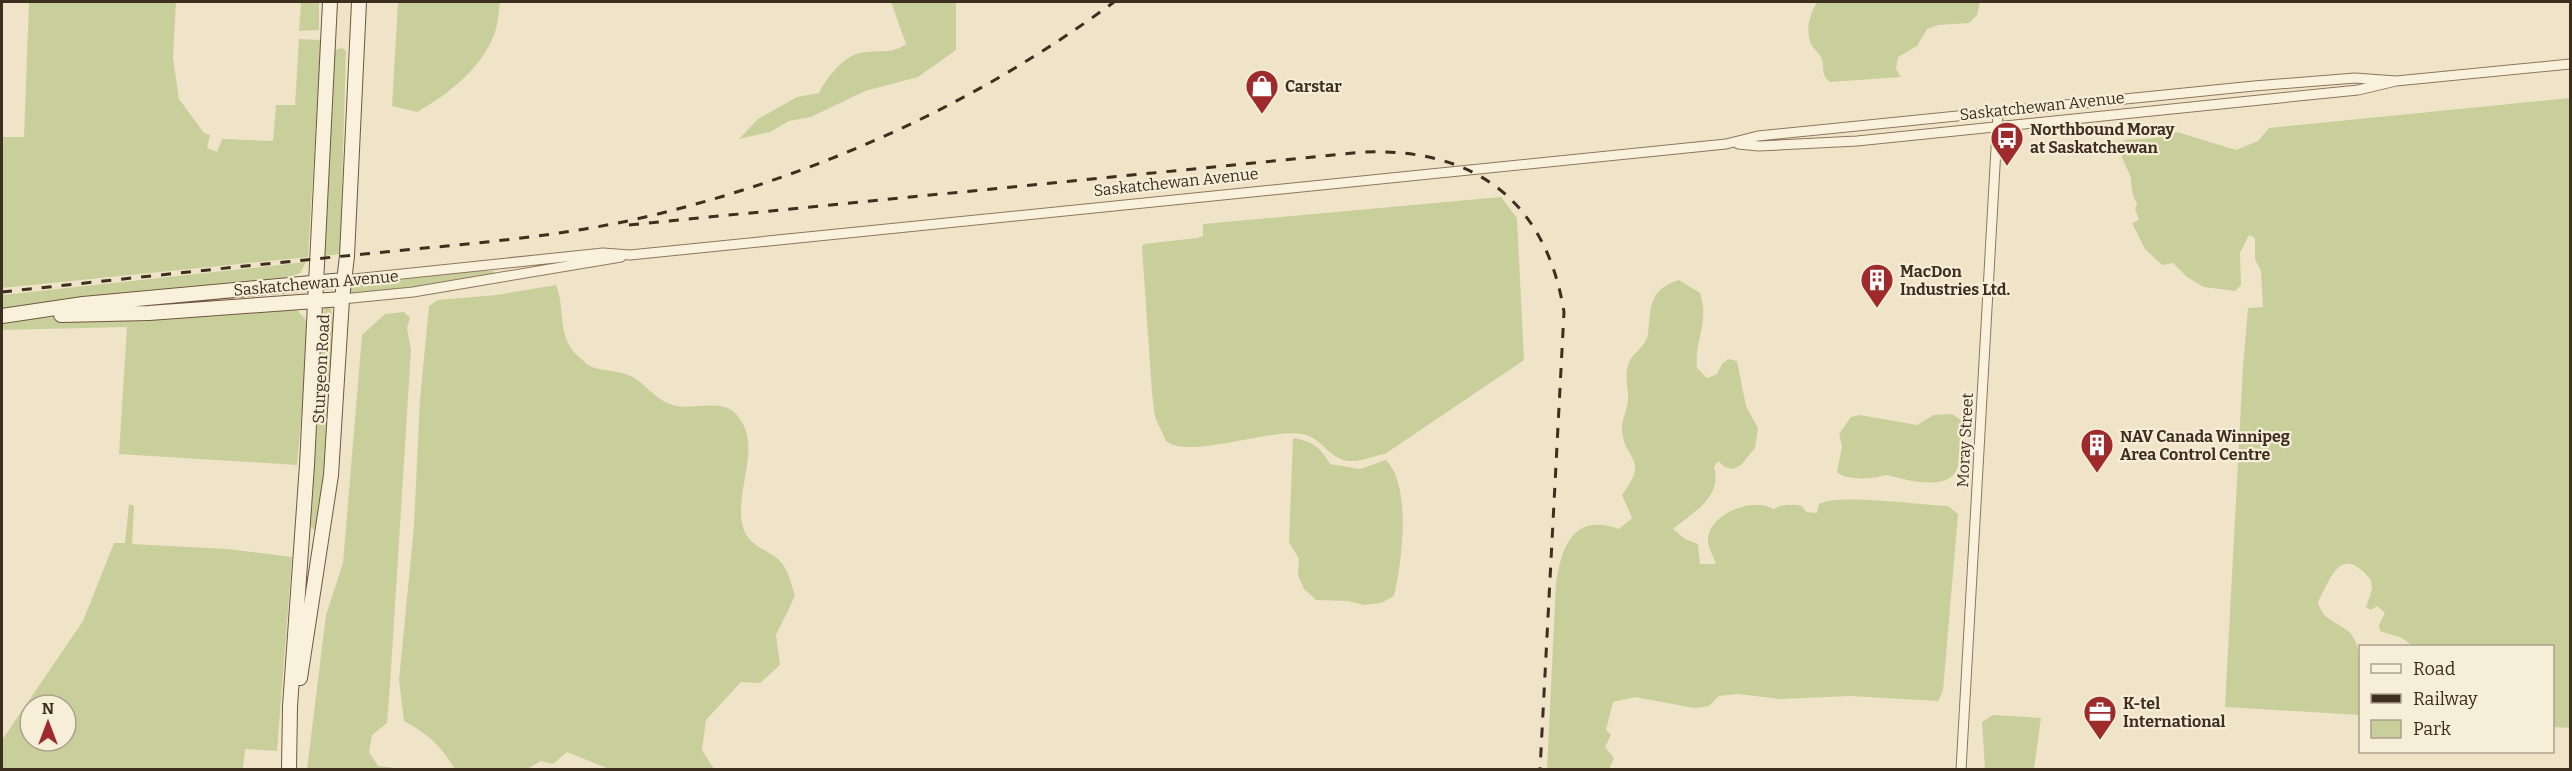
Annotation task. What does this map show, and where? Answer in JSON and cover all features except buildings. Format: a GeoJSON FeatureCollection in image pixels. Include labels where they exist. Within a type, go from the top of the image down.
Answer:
{"type":"FeatureCollection","features":[{"type":"Feature","properties":{"kind":"main road","name":"Sturgeon Road"},"geometry":{"type":"LineString","coordinates":[[289,770],[290,706],[316,299],[330,2]]}},
{"type":"Feature","properties":{"kind":"main road","name":"Sturgeon Road"},"geometry":{"type":"LineString","coordinates":[[291,736],[331,475],[359,2]]}},
{"type":"Feature","properties":{"kind":"main road","name":"Saskatchewan Avenue"},"geometry":{"type":"LineString","coordinates":[[2,317],[83,304],[344,280]]}},
{"type":"Feature","properties":{"kind":"main road","name":"Saskatchewan Avenue"},"geometry":{"type":"LineString","coordinates":[[2,317],[149,313],[316,299],[342,299]]}},
{"type":"Feature","properties":{"kind":"street","name":"Saskatchewan Avenue"},"geometry":{"type":"LineString","coordinates":[[1726,144],[1759,146],[1857,141],[2358,90],[2396,81],[2571,64]]}},
{"type":"Feature","properties":{"kind":"street","name":"Saskatchewan Avenue"},"geometry":{"type":"LineString","coordinates":[[342,299],[413,292],[604,262],[630,255],[1726,144],[1758,136],[2254,86],[2355,78],[2396,81]]}},
{"type":"Feature","properties":{"kind":"street","name":"Moray Street"},"geometry":{"type":"LineString","coordinates":[[1961,770],[1998,113]]}},
{"type":"Feature","properties":{"kind":"street","name":"Saskatchewan Avenue"},"geometry":{"type":"LineString","coordinates":[[344,280],[603,253],[630,255]]}},
{"type":"Feature","properties":{"kind":"green space"},"geometry":{"type":"Polygon","coordinates":[[[29,2],[176,2],[173,58],[179,99],[204,133],[210,135],[207,148],[217,152],[222,139],[273,141],[276,105],[295,105],[299,39],[321,40],[308,257],[2,288],[2,137],[24,137],[29,2]]]}},
{"type":"Feature","properties":{"kind":"green space"},"geometry":{"type":"Polygon","coordinates":[[[301,2],[319,2],[319,30],[299,31],[301,2]]]}},
{"type":"Feature","properties":{"kind":"green space"},"geometry":{"type":"Polygon","coordinates":[[[398,2],[500,2],[496,29],[491,42],[475,67],[453,88],[417,112],[392,106],[398,2]]]}},
{"type":"Feature","properties":{"kind":"green space"},"geometry":{"type":"Polygon","coordinates":[[[891,2],[956,2],[956,50],[918,77],[865,91],[811,117],[789,121],[770,132],[739,139],[758,119],[797,97],[819,93],[826,81],[848,58],[860,53],[890,51],[906,44],[891,2]]]}},
{"type":"Feature","properties":{"kind":"green space"},"geometry":{"type":"Polygon","coordinates":[[[1817,2],[1980,2],[1977,15],[1969,23],[1938,25],[1927,29],[1917,46],[1898,57],[1896,69],[1901,77],[1830,82],[1824,74],[1822,60],[1812,46],[1808,33],[1809,22],[1817,2]]]}},
{"type":"Feature","properties":{"kind":"green space"},"geometry":{"type":"Polygon","coordinates":[[[342,48],[346,51],[340,254],[323,256],[334,50],[342,48]]]}},
{"type":"Feature","properties":{"kind":"green space"},"geometry":{"type":"Polygon","coordinates":[[[2570,98],[2570,728],[2554,727],[2554,645],[2412,645],[2402,638],[2380,631],[2379,625],[2385,613],[2377,606],[2371,610],[2366,607],[2372,589],[2371,580],[2361,569],[2352,564],[2344,564],[2338,568],[2318,602],[2326,616],[2348,631],[2358,648],[2359,715],[2225,707],[2248,308],[2263,307],[2261,271],[2255,259],[2255,238],[2249,235],[2240,253],[2241,285],[2235,291],[2204,287],[2187,277],[2173,263],[2162,265],[2145,249],[2132,223],[2139,220],[2135,209],[2137,203],[2133,194],[2131,177],[2119,148],[2125,140],[2155,138],[2177,132],[2236,150],[2258,141],[2269,128],[2570,98]]]}},
{"type":"Feature","properties":{"kind":"green space"},"geometry":{"type":"Polygon","coordinates":[[[1501,197],[1517,218],[1524,360],[1385,454],[1363,460],[1342,459],[1315,439],[1302,434],[1271,435],[1211,446],[1192,447],[1177,446],[1166,441],[1155,417],[1152,393],[1142,247],[1144,244],[1203,236],[1203,224],[1501,197]]]}},
{"type":"Feature","properties":{"kind":"green space"},"geometry":{"type":"Polygon","coordinates":[[[306,262],[300,273],[278,281],[2,309],[2,295],[306,262]]]}},
{"type":"Feature","properties":{"kind":"green space"},"geometry":{"type":"Polygon","coordinates":[[[471,271],[494,271],[495,273],[410,289],[351,293],[351,286],[355,285],[471,271]]]}},
{"type":"Feature","properties":{"kind":"green space"},"geometry":{"type":"Polygon","coordinates":[[[1679,280],[1700,293],[1703,304],[1697,368],[1707,378],[1717,374],[1722,364],[1728,359],[1737,361],[1746,406],[1758,428],[1755,448],[1741,465],[1733,469],[1725,467],[1718,461],[1714,467],[1716,478],[1710,496],[1673,529],[1685,539],[1698,544],[1700,564],[1716,564],[1708,542],[1709,532],[1722,516],[1743,507],[1754,505],[1773,509],[1784,505],[1794,505],[1802,506],[1806,512],[1817,513],[1819,504],[1843,500],[1881,500],[1948,506],[1958,514],[1943,691],[1938,701],[1851,696],[1780,699],[1738,694],[1719,696],[1709,706],[1694,708],[1635,697],[1613,702],[1606,730],[1611,735],[1605,747],[1614,758],[1609,769],[1547,769],[1556,583],[1562,557],[1566,545],[1580,529],[1591,525],[1603,525],[1619,529],[1632,518],[1622,495],[1630,482],[1635,466],[1623,439],[1622,428],[1628,401],[1627,370],[1630,360],[1647,338],[1651,308],[1656,294],[1679,280]]]}},
{"type":"Feature","properties":{"kind":"green space"},"geometry":{"type":"Polygon","coordinates":[[[556,285],[567,340],[571,348],[588,365],[631,376],[670,404],[683,407],[722,406],[728,408],[734,412],[743,425],[748,439],[741,516],[744,530],[755,544],[782,563],[795,596],[776,635],[780,665],[760,683],[741,682],[706,720],[702,750],[714,769],[609,769],[567,752],[553,764],[541,761],[527,769],[455,769],[433,741],[404,721],[399,680],[414,526],[420,399],[429,306],[438,300],[496,295],[556,285]]]}},
{"type":"Feature","properties":{"kind":"green space"},"geometry":{"type":"Polygon","coordinates":[[[324,308],[331,308],[333,319],[329,428],[320,520],[314,530],[309,524],[324,308]]]}},
{"type":"Feature","properties":{"kind":"green space"},"geometry":{"type":"Polygon","coordinates":[[[296,309],[305,319],[309,334],[297,465],[119,454],[127,327],[2,330],[2,325],[10,321],[39,318],[296,309]]]}},
{"type":"Feature","properties":{"kind":"green space"},"geometry":{"type":"Polygon","coordinates":[[[404,312],[410,318],[407,328],[411,350],[387,723],[372,735],[369,752],[378,766],[405,769],[307,769],[326,615],[343,563],[362,335],[385,314],[404,312]]]}},
{"type":"Feature","properties":{"kind":"green space"},"geometry":{"type":"Polygon","coordinates":[[[1952,414],[1961,420],[1960,455],[1954,475],[1946,480],[1914,481],[1886,475],[1854,478],[1837,472],[1842,446],[1839,434],[1851,417],[1860,415],[1917,425],[1934,415],[1952,414]]]}},
{"type":"Feature","properties":{"kind":"green space"},"geometry":{"type":"Polygon","coordinates":[[[1293,438],[1315,446],[1330,464],[1360,469],[1386,460],[1394,472],[1399,487],[1403,525],[1400,564],[1394,596],[1381,603],[1364,605],[1348,601],[1316,600],[1304,589],[1298,575],[1299,559],[1289,542],[1293,438]]]}},
{"type":"Feature","properties":{"kind":"green space"},"geometry":{"type":"Polygon","coordinates":[[[129,504],[134,506],[132,544],[227,549],[292,557],[277,751],[245,749],[243,769],[2,769],[2,740],[18,716],[18,753],[78,753],[78,693],[34,693],[83,621],[114,543],[125,543],[129,504]]]}},
{"type":"Feature","properties":{"kind":"green space"},"geometry":{"type":"Polygon","coordinates":[[[1993,715],[2041,718],[2034,769],[1985,769],[1982,722],[1993,715]]]}},
{"type":"Feature","properties":{"kind":"railway"},"geometry":{"type":"LineString","coordinates":[[2,292],[510,239],[582,229],[654,215],[777,179],[895,131],[1007,73],[1114,2]]}},
{"type":"Feature","properties":{"kind":"railway"},"geometry":{"type":"LineString","coordinates":[[629,225],[1364,152],[1404,153],[1440,160],[1471,172],[1499,189],[1522,212],[1541,240],[1555,273],[1564,312],[1540,770]]}},
{"type":"Feature","properties":{"kind":"place","name":"Carstar"},"geometry":{"type":"Point","coordinates":[1262,115]}},
{"type":"Feature","properties":{"kind":"place","name":"Northbound Moray at Saskatchewan"},"geometry":{"type":"Point","coordinates":[2007,167]}},
{"type":"Feature","properties":{"kind":"place","name":"MacDon Industries Ltd."},"geometry":{"type":"Point","coordinates":[1877,309]}},
{"type":"Feature","properties":{"kind":"place","name":"NAV Canada Winnipeg Area Control Centre"},"geometry":{"type":"Point","coordinates":[2097,474]}},
{"type":"Feature","properties":{"kind":"place","name":"K-tel International"},"geometry":{"type":"Point","coordinates":[2100,741]}}]}
